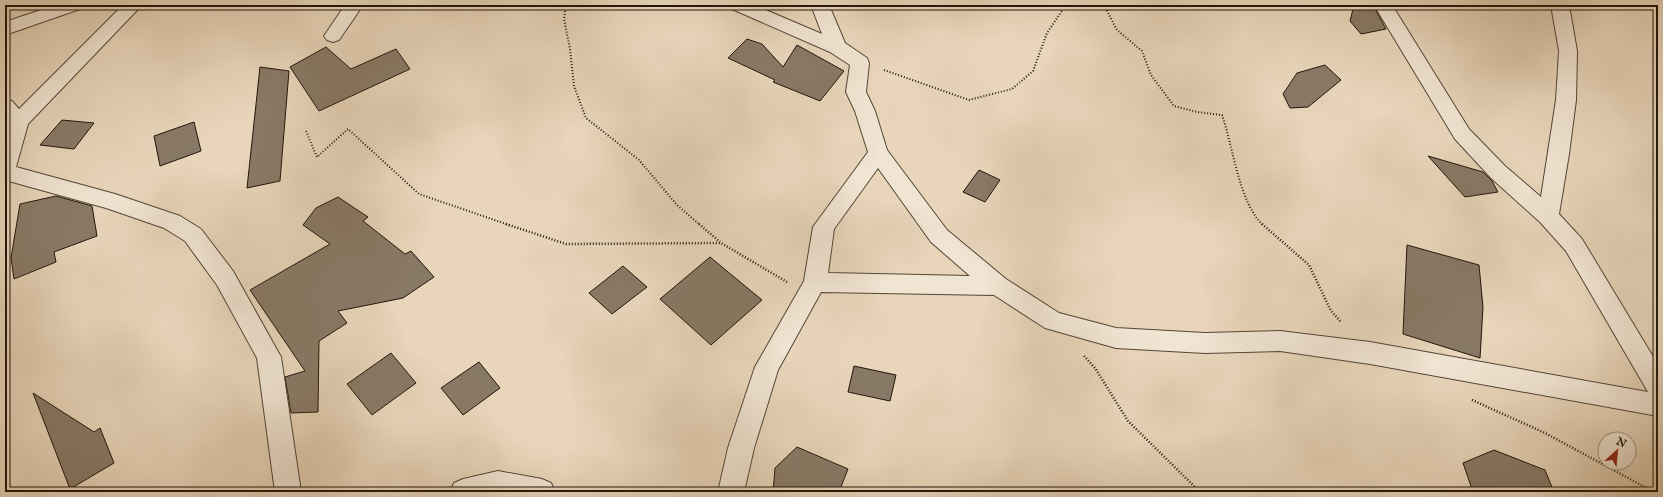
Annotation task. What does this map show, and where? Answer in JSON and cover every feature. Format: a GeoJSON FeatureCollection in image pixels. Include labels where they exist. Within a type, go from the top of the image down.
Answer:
{"type":"FeatureCollection","features":[{"type":"Feature","properties":{"kind":"street"},"geometry":{"type":"LineString","coordinates":[[5,29],[74,5]]}},
{"type":"Feature","properties":{"kind":"street"},"geometry":{"type":"LineString","coordinates":[[133,5],[19,121],[5,171],[108,200],[172,222],[193,235],[225,278],[269,357],[288,492]]}},
{"type":"Feature","properties":{"kind":"street"},"geometry":{"type":"LineString","coordinates":[[334,36],[354,5]]}},
{"type":"Feature","properties":{"kind":"street"},"geometry":{"type":"LineString","coordinates":[[738,5],[837,47],[860,62],[856,92],[865,111],[878,153],[939,236],[998,286],[1053,320],[1116,338],[1205,343],[1280,341],[1370,353],[1658,405]]}},
{"type":"Feature","properties":{"kind":"street"},"geometry":{"type":"LineString","coordinates":[[820,5],[837,47]]}},
{"type":"Feature","properties":{"kind":"street"},"geometry":{"type":"LineString","coordinates":[[1383,5],[1462,134],[1498,172],[1548,216],[1574,245],[1658,387]]}},
{"type":"Feature","properties":{"kind":"street"},"geometry":{"type":"LineString","coordinates":[[1548,216],[1559,154],[1566,100],[1568,51],[1560,5]]}},
{"type":"Feature","properties":{"kind":"street"},"geometry":{"type":"LineString","coordinates":[[5,106],[19,121]]}},
{"type":"Feature","properties":{"kind":"street"},"geometry":{"type":"LineString","coordinates":[[731,492],[741,448],[768,367],[815,282],[824,227],[878,153]]}},
{"type":"Feature","properties":{"kind":"street"},"geometry":{"type":"LineString","coordinates":[[815,282],[998,286]]}},
{"type":"Feature","properties":{"kind":"street"},"geometry":{"type":"LineString","coordinates":[[463,492],[498,484],[542,492]]}},
{"type":"Feature","properties":{"kind":"path"},"geometry":{"type":"LineString","coordinates":[[566,5],[564,19],[570,49],[574,86],[586,118],[639,160],[677,205],[720,242],[788,283],[815,282]]}},
{"type":"Feature","properties":{"kind":"path"},"geometry":{"type":"LineString","coordinates":[[860,62],[969,100],[1012,89],[1033,71],[1047,33],[1066,5]]}},
{"type":"Feature","properties":{"kind":"path"},"geometry":{"type":"LineString","coordinates":[[1104,5],[1117,30],[1142,51],[1151,75],[1174,106],[1197,112],[1222,115],[1228,132],[1242,189],[1258,220],[1309,265],[1331,311],[1370,353]]}},
{"type":"Feature","properties":{"kind":"path"},"geometry":{"type":"LineString","coordinates":[[306,131],[317,157],[348,129],[418,194],[566,244],[720,242]]}},
{"type":"Feature","properties":{"kind":"path"},"geometry":{"type":"LineString","coordinates":[[1053,320],[1095,368],[1128,421],[1200,492]]}},
{"type":"Feature","properties":{"kind":"path"},"geometry":{"type":"LineString","coordinates":[[1468,398],[1545,433],[1654,492]]}},
{"type":"Feature","properties":{"kind":"building"},"geometry":{"type":"Polygon","coordinates":[[[1354,5],[1373,5],[1386,29],[1361,34],[1350,21],[1354,5]]]}},
{"type":"Feature","properties":{"kind":"building"},"geometry":{"type":"Polygon","coordinates":[[[747,39],[762,44],[783,67],[797,45],[844,71],[820,101],[773,82],[775,80],[728,58],[747,39]]]}},
{"type":"Feature","properties":{"kind":"building"},"geometry":{"type":"Polygon","coordinates":[[[326,47],[351,69],[396,49],[410,69],[319,111],[290,67],[326,47]]]}},
{"type":"Feature","properties":{"kind":"building"},"geometry":{"type":"Polygon","coordinates":[[[1325,65],[1341,80],[1308,107],[1290,108],[1283,94],[1297,73],[1325,65]]]}},
{"type":"Feature","properties":{"kind":"building"},"geometry":{"type":"Polygon","coordinates":[[[260,67],[289,71],[280,181],[247,188],[260,67]]]}},
{"type":"Feature","properties":{"kind":"building"},"geometry":{"type":"Polygon","coordinates":[[[62,120],[94,123],[74,149],[40,145],[62,120]]]}},
{"type":"Feature","properties":{"kind":"building"},"geometry":{"type":"Polygon","coordinates":[[[194,122],[201,151],[160,166],[154,136],[194,122]]]}},
{"type":"Feature","properties":{"kind":"building"},"geometry":{"type":"Polygon","coordinates":[[[1428,156],[1483,172],[1492,181],[1498,192],[1465,197],[1428,156]]]}},
{"type":"Feature","properties":{"kind":"building"},"geometry":{"type":"Polygon","coordinates":[[[979,170],[1000,180],[985,202],[963,192],[979,170]]]}},
{"type":"Feature","properties":{"kind":"building"},"geometry":{"type":"Polygon","coordinates":[[[56,196],[92,206],[97,236],[54,252],[56,262],[14,279],[11,258],[20,204],[56,196]]]}},
{"type":"Feature","properties":{"kind":"building"},"geometry":{"type":"Polygon","coordinates":[[[338,197],[368,217],[363,221],[405,254],[411,251],[434,277],[403,298],[338,311],[347,323],[319,341],[318,412],[291,413],[285,377],[305,371],[250,290],[330,244],[303,225],[316,208],[338,197]]]}},
{"type":"Feature","properties":{"kind":"building"},"geometry":{"type":"Polygon","coordinates":[[[1407,245],[1479,265],[1483,307],[1480,358],[1403,334],[1407,245]]]}},
{"type":"Feature","properties":{"kind":"building"},"geometry":{"type":"Polygon","coordinates":[[[710,257],[762,300],[711,345],[660,299],[710,257]]]}},
{"type":"Feature","properties":{"kind":"building"},"geometry":{"type":"Polygon","coordinates":[[[623,266],[647,287],[612,314],[589,293],[623,266]]]}},
{"type":"Feature","properties":{"kind":"building"},"geometry":{"type":"Polygon","coordinates":[[[391,353],[416,383],[372,415],[347,384],[391,353]]]}},
{"type":"Feature","properties":{"kind":"building"},"geometry":{"type":"Polygon","coordinates":[[[479,362],[500,388],[463,415],[441,388],[479,362]]]}},
{"type":"Feature","properties":{"kind":"building"},"geometry":{"type":"Polygon","coordinates":[[[854,366],[896,375],[890,401],[848,392],[854,366]]]}},
{"type":"Feature","properties":{"kind":"building"},"geometry":{"type":"Polygon","coordinates":[[[33,393],[94,432],[100,428],[114,463],[70,489],[33,393]]]}},
{"type":"Feature","properties":{"kind":"building"},"geometry":{"type":"Polygon","coordinates":[[[797,447],[848,469],[839,492],[773,492],[775,468],[797,447]]]}},
{"type":"Feature","properties":{"kind":"building"},"geometry":{"type":"Polygon","coordinates":[[[1494,450],[1545,470],[1554,492],[1473,492],[1463,463],[1494,450]]]}}]}
